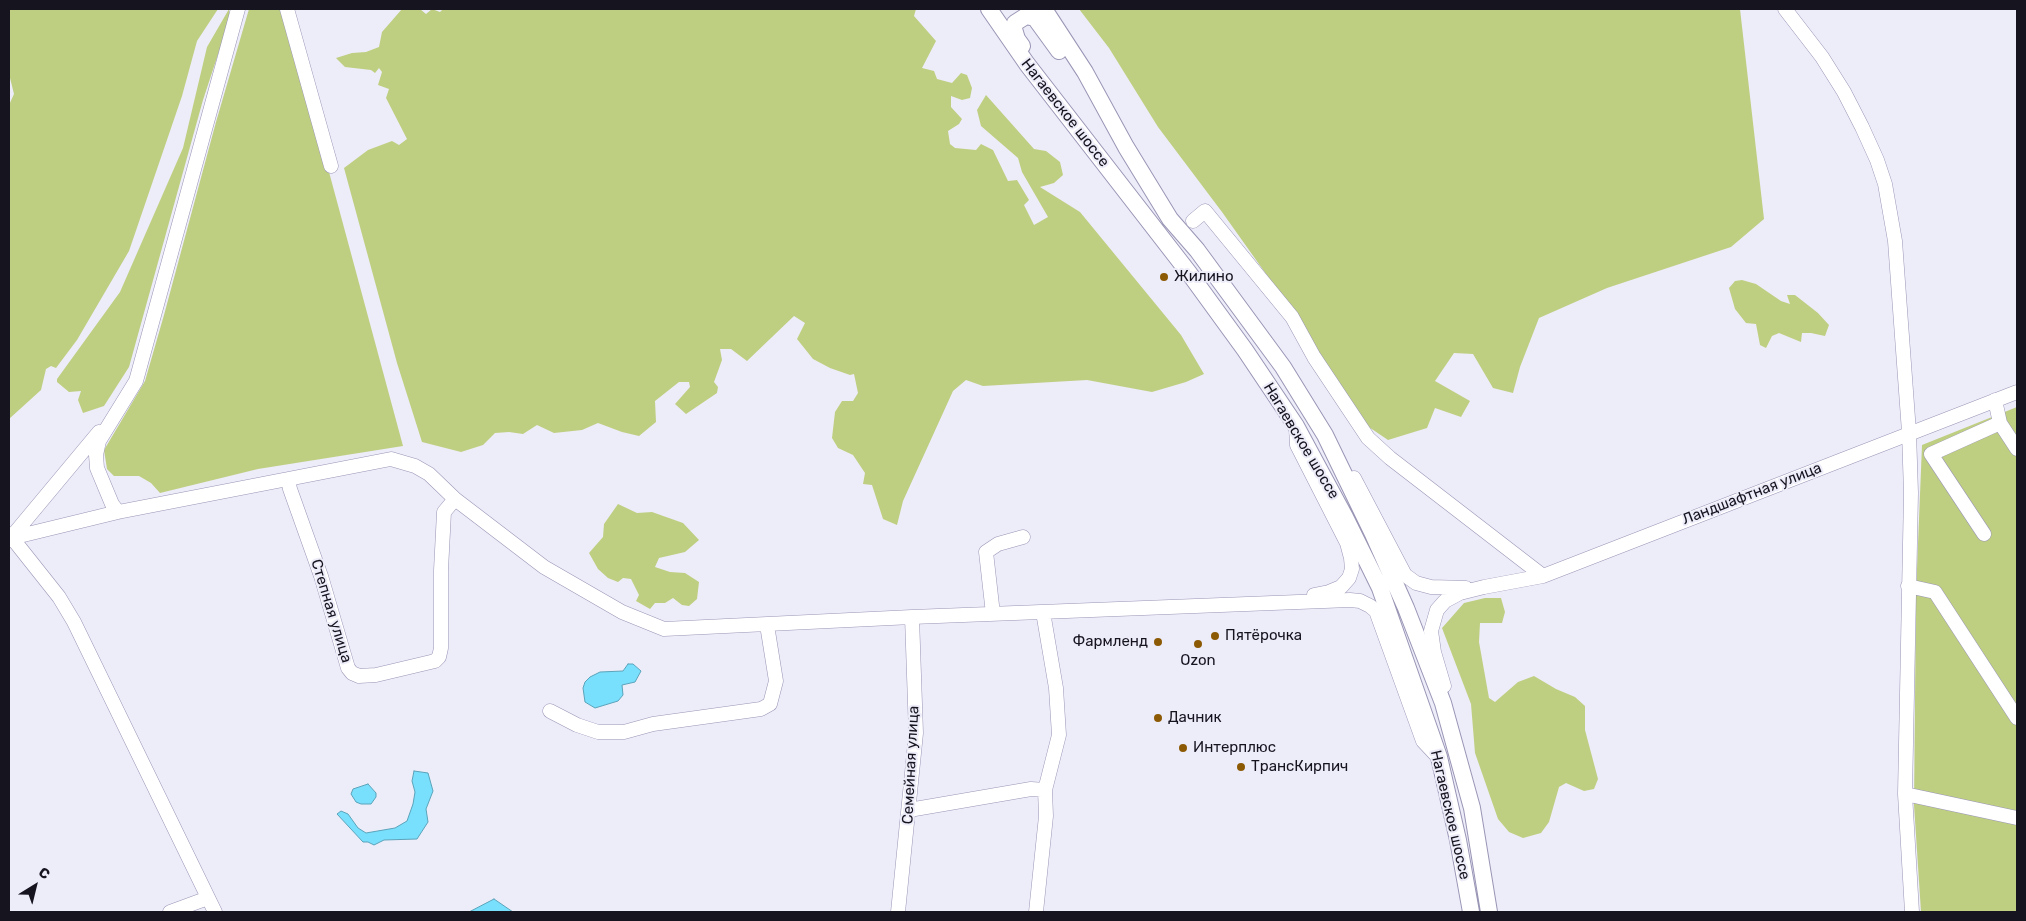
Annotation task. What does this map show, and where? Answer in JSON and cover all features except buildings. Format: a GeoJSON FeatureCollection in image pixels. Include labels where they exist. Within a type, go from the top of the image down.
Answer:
{"type":"FeatureCollection","features":[{"type":"Feature","properties":{"kind":"main road","name":"Нагаевское шоссе"},"geometry":{"type":"LineString","coordinates":[[989,9],[1027,64],[1107,166],[1239,342],[1296,426],[1345,517],[1380,588],[1439,757],[1458,840],[1471,912]]}},
{"type":"Feature","properties":{"kind":"main road","name":"Нагаевское шоссе"},"geometry":{"type":"LineString","coordinates":[[1044,9],[1085,72],[1126,147],[1170,219],[1197,250],[1283,367],[1325,434],[1373,534],[1443,702],[1472,808],[1489,912]]}},
{"type":"Feature","properties":{"kind":"main road"},"geometry":{"type":"LineString","coordinates":[[1107,166],[1097,145],[1017,39],[1014,29],[1015,23],[1026,16],[1035,18],[1111,130],[1126,147]]}},
{"type":"Feature","properties":{"kind":"street"},"geometry":{"type":"LineString","coordinates":[[118,512],[112,504],[97,468],[96,456],[99,441],[136,381],[238,9]]}},
{"type":"Feature","properties":{"kind":"street"},"geometry":{"type":"LineString","coordinates":[[287,9],[331,166]]}},
{"type":"Feature","properties":{"kind":"street"},"geometry":{"type":"LineString","coordinates":[[1785,9],[1822,57],[1844,92],[1877,160],[1885,184],[1895,241],[1909,432],[1911,493],[1905,794],[1912,912]]}},
{"type":"Feature","properties":{"kind":"street"},"geometry":{"type":"LineString","coordinates":[[1193,221],[1205,211],[1292,316],[1314,357],[1368,438],[1390,458],[1543,576]]}},
{"type":"Feature","properties":{"kind":"street","name":"Ландшафтная улица"},"geometry":{"type":"LineString","coordinates":[[1484,587],[1543,576],[1909,432],[2017,392]]}},
{"type":"Feature","properties":{"kind":"street"},"geometry":{"type":"LineString","coordinates":[[1995,400],[2000,422],[2017,449]]}},
{"type":"Feature","properties":{"kind":"street"},"geometry":{"type":"LineString","coordinates":[[10,538],[119,408]]}},
{"type":"Feature","properties":{"kind":"street"},"geometry":{"type":"LineString","coordinates":[[1984,534],[1931,454],[2000,422]]}},
{"type":"Feature","properties":{"kind":"street"},"geometry":{"type":"LineString","coordinates":[[1286,602],[1329,592],[1340,587],[1349,578],[1352,568],[1347,543],[1297,445],[1296,426]]}},
{"type":"Feature","properties":{"kind":"street"},"geometry":{"type":"LineString","coordinates":[[1325,434],[1338,446],[1405,575],[1416,584],[1431,587],[1484,587]]}},
{"type":"Feature","properties":{"kind":"street"},"geometry":{"type":"LineString","coordinates":[[10,538],[118,512],[390,459],[415,466],[429,474],[455,499],[544,568],[622,612],[664,629],[912,617],[1286,602],[1360,601],[1376,611],[1423,741],[1439,757]]}},
{"type":"Feature","properties":{"kind":"street","name":"Степная улица"},"geometry":{"type":"LineString","coordinates":[[288,479],[290,490],[321,576],[348,668],[352,673],[359,676],[376,675],[435,661],[439,657],[441,648],[440,570],[444,512],[455,499]]}},
{"type":"Feature","properties":{"kind":"street"},"geometry":{"type":"LineString","coordinates":[[992,614],[986,552],[998,544],[1024,537]]}},
{"type":"Feature","properties":{"kind":"street"},"geometry":{"type":"LineString","coordinates":[[10,538],[59,597],[74,622],[215,912]]}},
{"type":"Feature","properties":{"kind":"street"},"geometry":{"type":"LineString","coordinates":[[1908,586],[1935,592],[2017,718]]}},
{"type":"Feature","properties":{"kind":"street"},"geometry":{"type":"LineString","coordinates":[[1472,808],[1472,781],[1434,652],[1431,631],[1437,610],[1445,601],[1460,593],[1484,587]]}},
{"type":"Feature","properties":{"kind":"street"},"geometry":{"type":"LineString","coordinates":[[1036,912],[1046,816],[1046,790],[1059,735],[1056,688],[1043,612]]}},
{"type":"Feature","properties":{"kind":"street","name":"Семейная улица"},"geometry":{"type":"LineString","coordinates":[[898,912],[916,733],[912,617]]}},
{"type":"Feature","properties":{"kind":"street"},"geometry":{"type":"LineString","coordinates":[[550,711],[577,726],[598,732],[624,732],[653,724],[761,709],[770,704],[776,681],[767,625]]}},
{"type":"Feature","properties":{"kind":"street"},"geometry":{"type":"LineString","coordinates":[[909,810],[1030,789],[1046,790]]}},
{"type":"Feature","properties":{"kind":"street"},"geometry":{"type":"LineString","coordinates":[[1905,794],[2017,818]]}},
{"type":"Feature","properties":{"kind":"street"},"geometry":{"type":"LineString","coordinates":[[170,912],[208,898]]}},
{"type":"Feature","properties":{"kind":"green space"},"geometry":{"type":"Polygon","coordinates":[[[9,9],[218,9],[197,41],[182,96],[129,251],[77,340],[56,368],[51,366],[46,369],[41,390],[9,419],[9,105],[14,94],[9,74],[9,9]]]}},
{"type":"Feature","properties":{"kind":"green space"},"geometry":{"type":"Polygon","coordinates":[[[229,9],[230,18],[203,100],[129,367],[104,406],[83,413],[78,400],[81,391],[69,392],[57,382],[57,379],[120,292],[183,148],[207,47],[229,9]]]}},
{"type":"Feature","properties":{"kind":"green space"},"geometry":{"type":"Polygon","coordinates":[[[249,9],[285,9],[403,446],[258,469],[160,493],[151,483],[139,476],[114,476],[107,469],[104,450],[145,381],[249,9]]]}},
{"type":"Feature","properties":{"kind":"green space"},"geometry":{"type":"Polygon","coordinates":[[[402,9],[420,9],[426,14],[432,9],[440,12],[443,9],[916,9],[914,16],[936,41],[922,68],[934,71],[937,79],[952,83],[961,73],[967,75],[972,88],[970,98],[962,100],[951,96],[951,107],[962,119],[959,124],[948,131],[950,144],[955,148],[976,150],[981,144],[993,150],[1008,181],[1017,180],[1029,200],[1024,205],[1034,225],[1048,217],[1022,172],[1018,158],[981,126],[977,110],[986,95],[1034,149],[1046,151],[1060,162],[1063,175],[1054,183],[1040,187],[1080,212],[1181,335],[1204,374],[1186,382],[1152,392],[1087,380],[983,386],[966,380],[953,391],[903,501],[897,525],[883,519],[872,485],[863,484],[865,473],[853,455],[838,448],[832,438],[835,412],[842,401],[853,401],[858,393],[854,374],[850,375],[830,368],[813,359],[797,339],[805,323],[794,316],[747,361],[731,349],[720,349],[722,360],[714,382],[718,387],[717,393],[686,414],[675,404],[690,387],[689,382],[679,382],[655,401],[656,422],[639,436],[598,423],[582,430],[554,433],[537,425],[523,434],[495,433],[483,445],[461,452],[422,442],[397,363],[344,168],[368,150],[392,141],[399,145],[407,139],[386,98],[389,89],[378,85],[382,72],[379,68],[375,73],[371,70],[345,67],[336,58],[352,53],[366,52],[379,47],[382,32],[402,9]]]}},
{"type":"Feature","properties":{"kind":"green space"},"geometry":{"type":"Polygon","coordinates":[[[1079,9],[1740,9],[1764,219],[1731,247],[1607,288],[1539,318],[1520,367],[1513,393],[1493,388],[1473,354],[1454,353],[1435,381],[1470,401],[1461,417],[1435,408],[1427,428],[1388,440],[1360,421],[1298,319],[1222,212],[1158,127],[1109,48],[1079,9]]]}},
{"type":"Feature","properties":{"kind":"green space"},"geometry":{"type":"Polygon","coordinates":[[[1742,280],[1756,284],[1781,301],[1790,304],[1787,295],[1795,295],[1818,313],[1829,325],[1825,336],[1802,333],[1801,342],[1779,333],[1772,336],[1766,348],[1760,345],[1756,324],[1746,323],[1735,309],[1729,288],[1735,281],[1742,280]]]}},
{"type":"Feature","properties":{"kind":"green space"},"geometry":{"type":"Polygon","coordinates":[[[2017,407],[2017,912],[1921,912],[1914,805],[1916,593],[1922,445],[2017,407]]]}},
{"type":"Feature","properties":{"kind":"green space"},"geometry":{"type":"Polygon","coordinates":[[[618,504],[637,513],[652,512],[683,523],[699,540],[685,552],[659,558],[655,567],[670,572],[685,573],[699,582],[697,599],[689,606],[682,605],[673,598],[665,603],[655,603],[650,609],[636,601],[639,595],[631,579],[623,578],[618,582],[608,578],[598,569],[589,553],[603,537],[604,524],[618,504]]]}},
{"type":"Feature","properties":{"kind":"green space"},"geometry":{"type":"Polygon","coordinates":[[[1485,598],[1501,598],[1505,612],[1502,623],[1480,623],[1479,642],[1489,698],[1495,702],[1518,682],[1534,676],[1556,689],[1575,697],[1585,706],[1585,730],[1598,779],[1594,789],[1584,791],[1566,783],[1559,787],[1549,822],[1541,833],[1523,838],[1509,832],[1498,819],[1475,753],[1471,704],[1442,628],[1464,603],[1485,598]]]}},
{"type":"Feature","properties":{"kind":"water"},"geometry":{"type":"Polygon","coordinates":[[[628,664],[633,664],[641,671],[635,682],[622,685],[623,695],[618,701],[595,708],[585,702],[583,688],[585,682],[590,677],[600,672],[623,671],[628,664]]]}},
{"type":"Feature","properties":{"kind":"water"},"geometry":{"type":"Polygon","coordinates":[[[414,771],[428,773],[433,791],[426,809],[428,822],[417,839],[384,840],[374,845],[363,842],[337,814],[341,811],[348,814],[358,828],[366,833],[395,828],[407,821],[413,804],[415,792],[412,781],[414,771]]]}},
{"type":"Feature","properties":{"kind":"water"},"geometry":{"type":"Polygon","coordinates":[[[368,784],[376,793],[376,797],[371,804],[356,802],[351,794],[353,789],[368,784]]]}},
{"type":"Feature","properties":{"kind":"water"},"geometry":{"type":"Polygon","coordinates":[[[494,899],[513,912],[469,912],[494,899]]]}},
{"type":"Feature","properties":{"kind":"place","name":"Жилино"},"geometry":{"type":"Point","coordinates":[1164,277]}},
{"type":"Feature","properties":{"kind":"place","name":"Пятёрочка"},"geometry":{"type":"Point","coordinates":[1215,636]}},
{"type":"Feature","properties":{"kind":"place","name":"Фармленд"},"geometry":{"type":"Point","coordinates":[1158,642]}},
{"type":"Feature","properties":{"kind":"place","name":"Ozon"},"geometry":{"type":"Point","coordinates":[1198,644]}},
{"type":"Feature","properties":{"kind":"place","name":"Дачник"},"geometry":{"type":"Point","coordinates":[1158,718]}},
{"type":"Feature","properties":{"kind":"place","name":"Интерплюс"},"geometry":{"type":"Point","coordinates":[1183,748]}},
{"type":"Feature","properties":{"kind":"place","name":"ТрансКирпич"},"geometry":{"type":"Point","coordinates":[1241,767]}}]}
